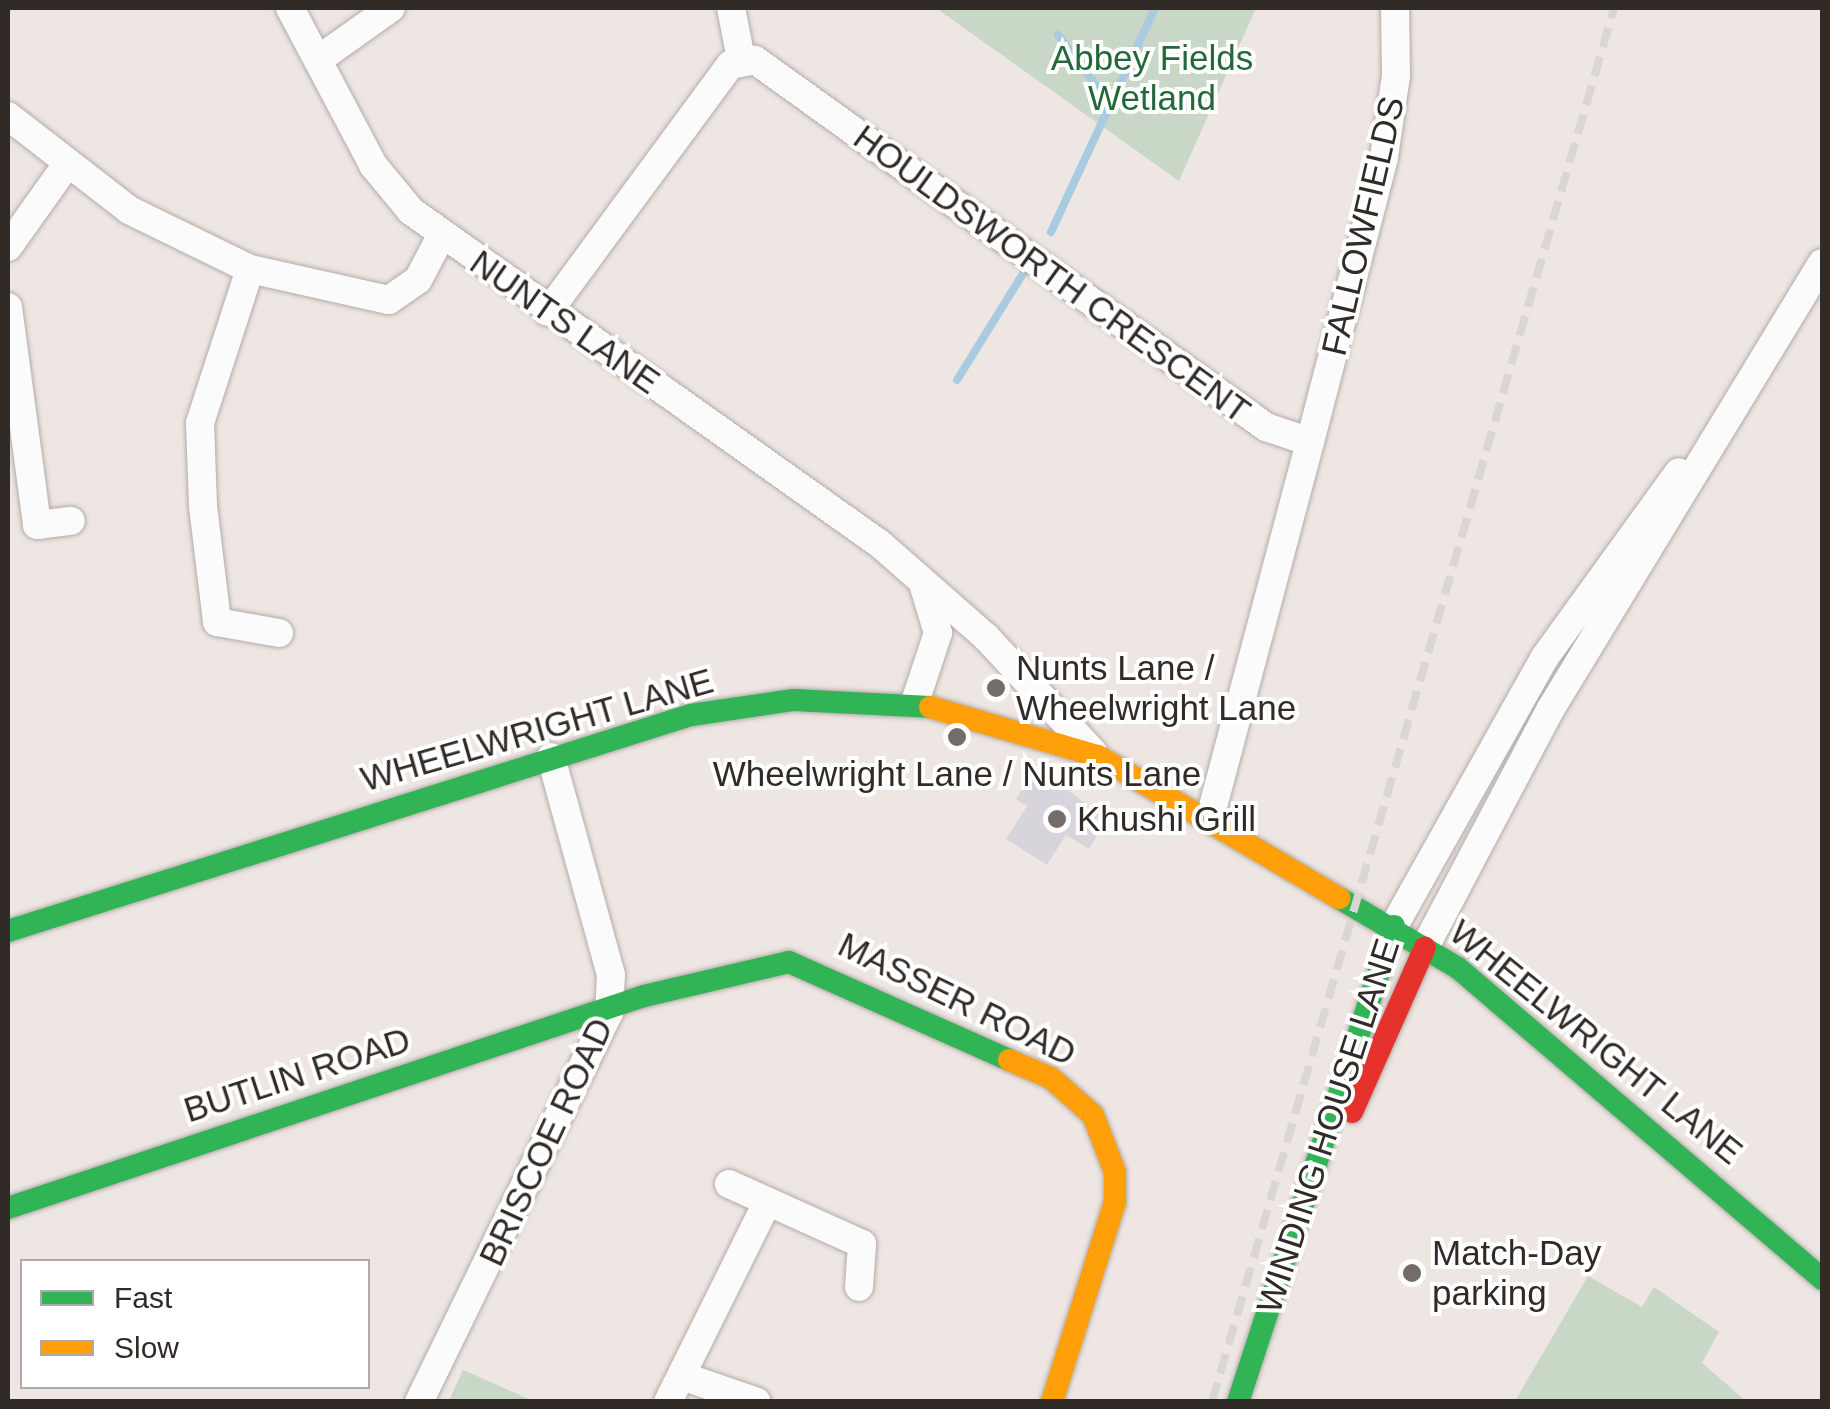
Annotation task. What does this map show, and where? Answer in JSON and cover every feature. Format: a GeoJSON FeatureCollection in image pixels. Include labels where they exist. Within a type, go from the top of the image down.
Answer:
{"type":"FeatureCollection","features":[{"type":"Feature","properties":{"kind":"street","name":"NUNTS LANE"},"geometry":{"type":"LineString","coordinates":[[290,8],[384,182],[442,236],[912,572],[986,637],[1098,756]]}},
{"type":"Feature","properties":{"kind":"street"},"geometry":{"type":"LineString","coordinates":[[319,59],[391,8]]}},
{"type":"Feature","properties":{"kind":"street"},"geometry":{"type":"LineString","coordinates":[[548,312],[741,58],[732,8]]}},
{"type":"Feature","properties":{"kind":"street","name":"FALLOWFIELDS"},"geometry":{"type":"LineString","coordinates":[[1310,442],[1384,157],[1396,76],[1395,8]]}},
{"type":"Feature","properties":{"kind":"street","name":"HOULDSWORTH CRESCENT"},"geometry":{"type":"LineString","coordinates":[[741,58],[755,60],[1266,427],[1310,442]]}},
{"type":"Feature","properties":{"kind":"street"},"geometry":{"type":"LineString","coordinates":[[8,116],[66,167],[128,210],[250,269],[389,300],[418,280],[442,236]]}},
{"type":"Feature","properties":{"kind":"street"},"geometry":{"type":"LineString","coordinates":[[8,246],[66,167]]}},
{"type":"Feature","properties":{"kind":"street","name":"WINDING HOUSE LANE"},"geometry":{"type":"LineString","coordinates":[[1238,1402],[1425,947],[1550,710],[1730,408],[1822,263]]}},
{"type":"Feature","properties":{"kind":"street"},"geometry":{"type":"LineString","coordinates":[[250,269],[200,423],[203,506],[217,622],[279,633]]}},
{"type":"Feature","properties":{"kind":"street"},"geometry":{"type":"LineString","coordinates":[[8,307],[37,525],[71,520]]}},
{"type":"Feature","properties":{"kind":"street","name":"WINDING HOUSE LANE"},"geometry":{"type":"LineString","coordinates":[[1238,1402],[1394,926],[1545,658],[1730,408]]}},
{"type":"Feature","properties":{"kind":"street"},"geometry":{"type":"LineString","coordinates":[[1210,818],[1310,442]]}},
{"type":"Feature","properties":{"kind":"street","name":"NUNTS LANE"},"geometry":{"type":"LineString","coordinates":[[912,572],[934,603],[938,624],[914,702]]}},
{"type":"Feature","properties":{"kind":"street","name":"WHEELWRIGHT LANE"},"geometry":{"type":"LineString","coordinates":[[8,931],[551,757],[712,710],[794,700],[914,702],[1045,734],[1098,756],[1394,926],[1487,989],[1822,1279]]}},
{"type":"Feature","properties":{"kind":"street","name":"BRISCOE ROAD"},"geometry":{"type":"LineString","coordinates":[[419,1402],[610,1013],[611,975],[551,757]]}},
{"type":"Feature","properties":{"kind":"street","name":"MASSER ROAD"},"geometry":{"type":"LineString","coordinates":[[610,1013],[677,987],[788,962],[1073,1092],[1107,1140],[1115,1202],[1052,1402]]}},
{"type":"Feature","properties":{"kind":"street","name":"BUTLIN ROAD"},"geometry":{"type":"LineString","coordinates":[[8,1208],[610,1013]]}},
{"type":"Feature","properties":{"kind":"street"},"geometry":{"type":"LineString","coordinates":[[728,1184],[862,1244],[859,1288]]}},
{"type":"Feature","properties":{"kind":"street"},"geometry":{"type":"LineString","coordinates":[[668,1402],[767,1203]]}},
{"type":"Feature","properties":{"kind":"street"},"geometry":{"type":"LineString","coordinates":[[682,1376],[757,1402]]}},
{"type":"Feature","properties":{"kind":"green space","name":"Abbey Fields Wetland"},"geometry":{"type":"Polygon","coordinates":[[[936,8],[1256,8],[1179,181],[936,8]]]}},
{"type":"Feature","properties":{"kind":"green space"},"geometry":{"type":"Polygon","coordinates":[[[1588,1276],[1642,1307],[1654,1287],[1719,1332],[1702,1363],[1746,1401],[1515,1401],[1588,1276]]]}},
{"type":"Feature","properties":{"kind":"green space"},"geometry":{"type":"Polygon","coordinates":[[[463,1370],[533,1401],[449,1401],[463,1370]]]}},
{"type":"Feature","properties":{"kind":"building","name":"Khushi Grill"},"geometry":{"type":"Polygon","coordinates":[[[1036,766],[1099,814],[1093,824],[1101,829],[1089,849],[1066,835],[1047,865],[1006,839],[1027,806],[1016,799],[1036,766]]]}},
{"type":"Feature","properties":{"kind":"waterway"},"geometry":{"type":"LineString","coordinates":[[1051,232],[1155,8]]}},
{"type":"Feature","properties":{"kind":"waterway"},"geometry":{"type":"LineString","coordinates":[[1058,35],[1111,105]]}},
{"type":"Feature","properties":{"kind":"waterway"},"geometry":{"type":"LineString","coordinates":[[957,380],[1024,272]]}},
{"type":"Feature","properties":{"kind":"railway"},"geometry":{"type":"LineString","coordinates":[[1212,1402],[1614,8]]}},
{"type":"Feature","properties":{"kind":"traffic: fast"},"geometry":{"type":"LineString","coordinates":[[8,931],[691,715],[794,700],[930,707]]}},
{"type":"Feature","properties":{"kind":"traffic: fast"},"geometry":{"type":"LineString","coordinates":[[1339,898],[1458,968],[1822,1279]]}},
{"type":"Feature","properties":{"kind":"traffic: fast"},"geometry":{"type":"LineString","coordinates":[[1238,1402],[1394,926]]}},
{"type":"Feature","properties":{"kind":"traffic: fast"},"geometry":{"type":"LineString","coordinates":[[8,1208],[644,996],[789,962],[1009,1060]]}},
{"type":"Feature","properties":{"kind":"traffic: slow"},"geometry":{"type":"LineString","coordinates":[[930,707],[1098,756],[1339,898]]}},
{"type":"Feature","properties":{"kind":"traffic: slow"},"geometry":{"type":"LineString","coordinates":[[1009,1060],[1051,1078],[1093,1115],[1115,1172],[1115,1202],[1052,1402]]}},
{"type":"Feature","properties":{"kind":"traffic: jam"},"geometry":{"type":"LineString","coordinates":[[1352,1112],[1425,947]]}},
{"type":"Feature","properties":{"kind":"place","name":"Nunts Lane / Wheelwright Lane"},"geometry":{"type":"Point","coordinates":[996,688]}},
{"type":"Feature","properties":{"kind":"place","name":"Wheelwright Lane / Nunts Lane"},"geometry":{"type":"Point","coordinates":[957,737]}},
{"type":"Feature","properties":{"kind":"place","name":"Khushi Grill"},"geometry":{"type":"Point","coordinates":[1057,819]}},
{"type":"Feature","properties":{"kind":"place","name":"Match-Day parking"},"geometry":{"type":"Point","coordinates":[1412,1273]}}]}
